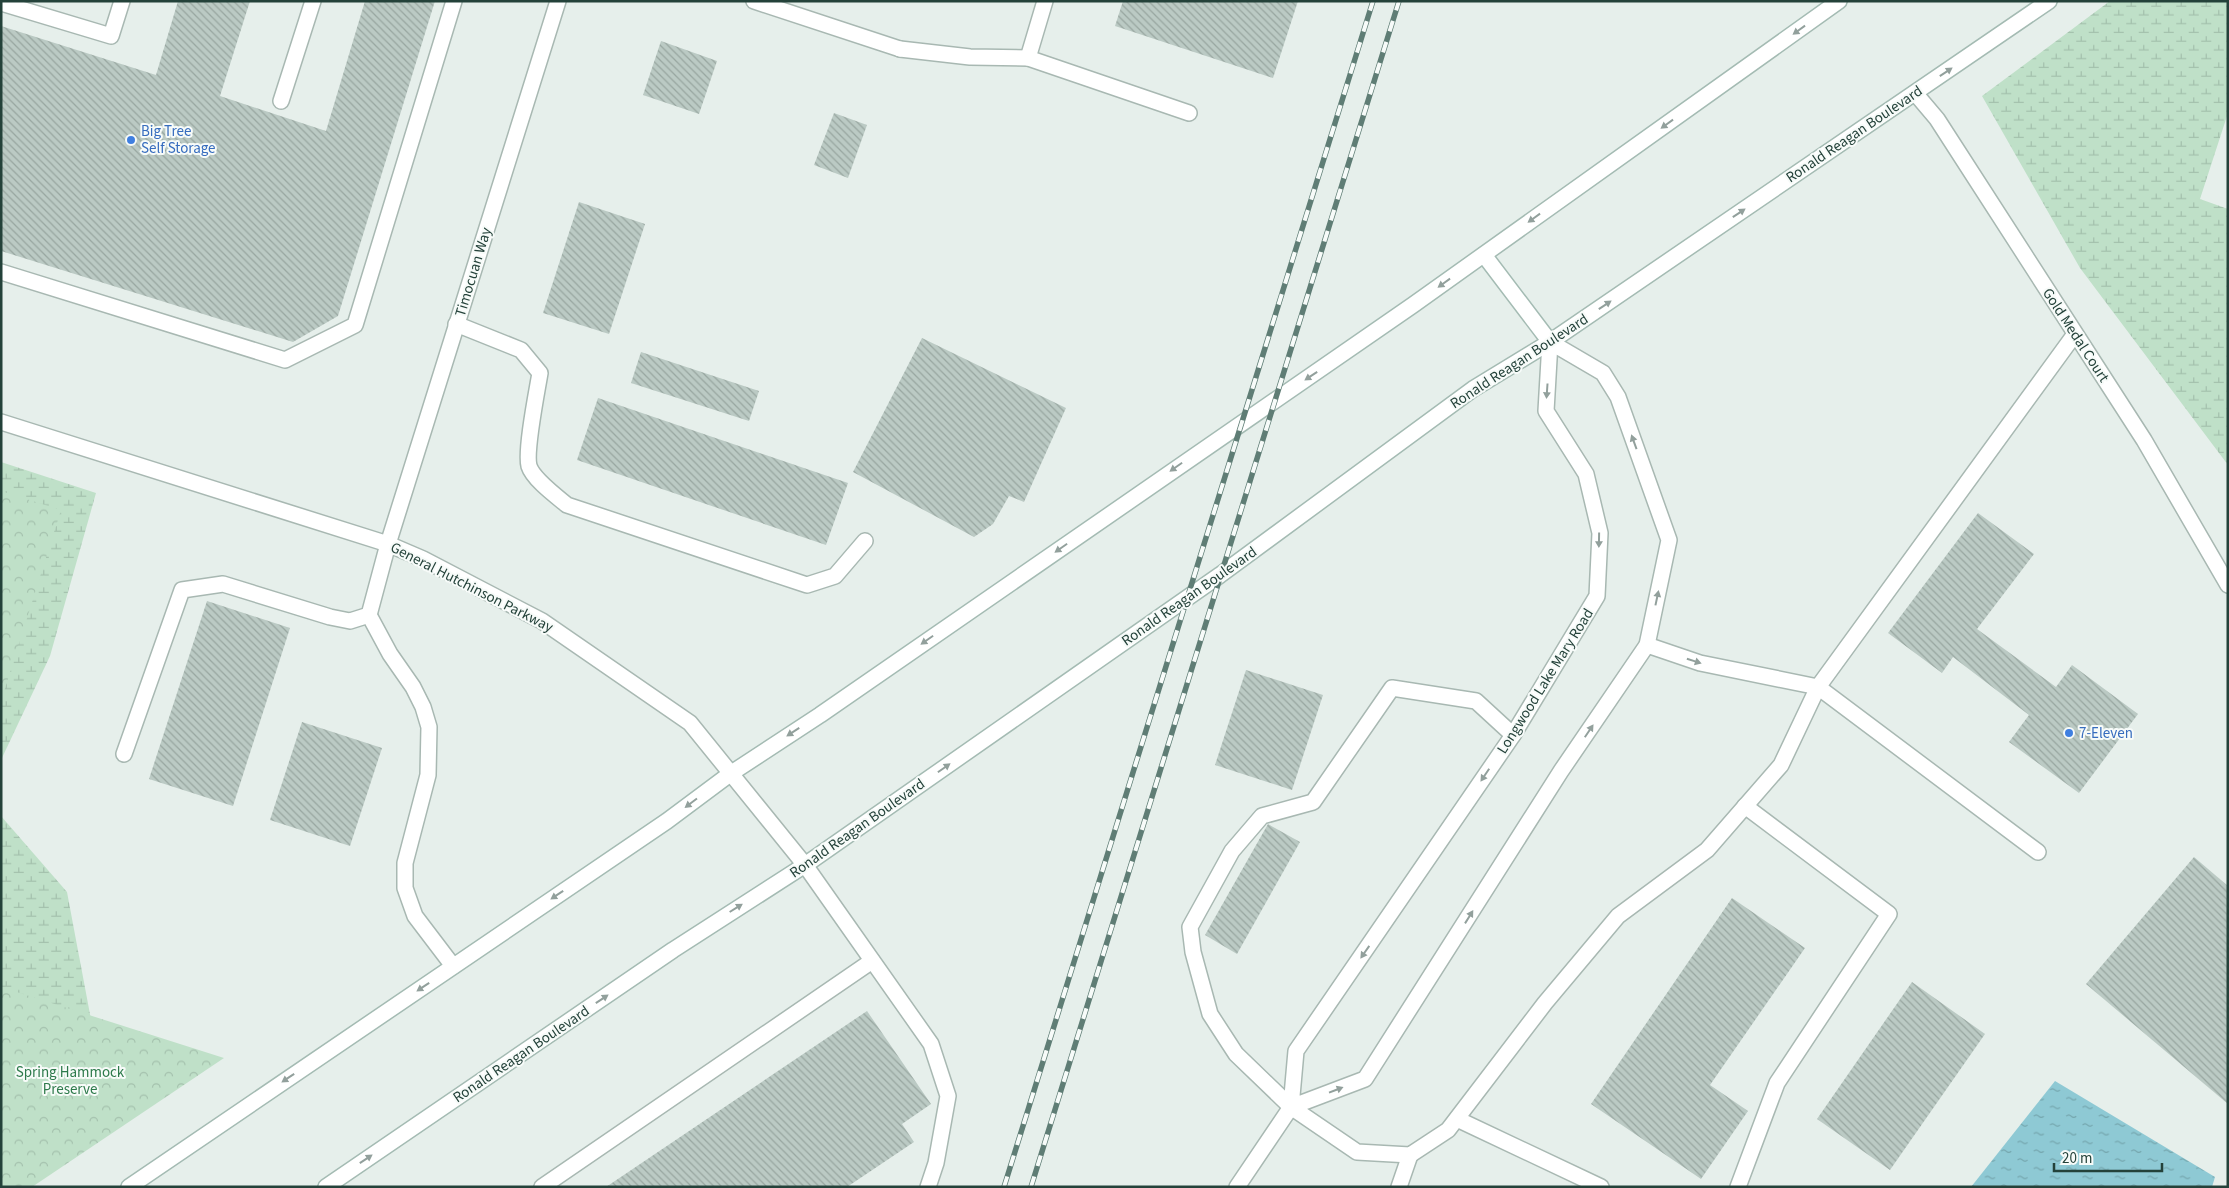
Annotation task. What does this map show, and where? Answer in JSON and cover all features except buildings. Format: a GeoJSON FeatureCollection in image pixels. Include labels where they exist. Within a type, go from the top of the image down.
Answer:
{"type":"FeatureCollection","features":[{"type":"Feature","properties":{"kind":"main road"},"geometry":{"type":"LineString","coordinates":[[1,3],[111,36],[122,1]]}},
{"type":"Feature","properties":{"kind":"main road"},"geometry":{"type":"LineString","coordinates":[[282,101],[313,1]]}},
{"type":"Feature","properties":{"kind":"main road"},"geometry":{"type":"LineString","coordinates":[[1,272],[284,360],[355,325],[454,1]]}},
{"type":"Feature","properties":{"kind":"main road","name":"Timocuan Way"},"geometry":{"type":"LineString","coordinates":[[369,615],[388,544],[558,1]]}},
{"type":"Feature","properties":{"kind":"main road"},"geometry":{"type":"LineString","coordinates":[[754,1],[900,49],[970,57],[1028,58],[1189,113]]}},
{"type":"Feature","properties":{"kind":"main road"},"geometry":{"type":"LineString","coordinates":[[1028,58],[1045,1]]}},
{"type":"Feature","properties":{"kind":"main road"},"geometry":{"type":"LineString","coordinates":[[129,1187],[667,821],[730,774],[820,715],[1484,255],[1839,1]]}},
{"type":"Feature","properties":{"kind":"main road","name":"Ronald Reagan Boulevard"},"geometry":{"type":"LineString","coordinates":[[326,1187],[673,950],[805,865],[1220,575],[1473,389],[1550,342],[2049,1]]}},
{"type":"Feature","properties":{"kind":"main road","name":"Gold Medal Court"},"geometry":{"type":"LineString","coordinates":[[1915,93],[1937,119],[2144,440],[2228,585]]}},
{"type":"Feature","properties":{"kind":"main road"},"geometry":{"type":"LineString","coordinates":[[1291,1107],[1365,1079],[1561,771],[1647,645],[1669,540],[1618,397],[1603,373],[1550,342],[1484,255]]}},
{"type":"Feature","properties":{"kind":"main road"},"geometry":{"type":"LineString","coordinates":[[456,324],[521,350],[540,373],[529,445],[529,466],[543,484],[566,505],[807,585],[835,576],[864,541]]}},
{"type":"Feature","properties":{"kind":"main road"},"geometry":{"type":"LineString","coordinates":[[1513,735],[1476,701],[1392,688],[1313,802],[1262,816],[1232,850],[1190,927],[1193,952],[1210,1014],[1236,1054],[1291,1107],[1357,1152],[1410,1155],[1448,1130],[1545,1003],[1618,916],[1707,850],[1781,765],[1818,687],[2075,334]]}},
{"type":"Feature","properties":{"kind":"main road","name":"Longwood Lake Mary Road"},"geometry":{"type":"LineString","coordinates":[[1237,1187],[1291,1107],[1296,1051],[1513,735],[1597,596],[1600,533],[1586,474],[1546,411],[1550,342]]}},
{"type":"Feature","properties":{"kind":"main road","name":"General Hutchinson Parkway"},"geometry":{"type":"LineString","coordinates":[[1,422],[388,544],[423,559],[542,621],[690,723],[805,865],[931,1044],[948,1096],[936,1163],[928,1187]]}},
{"type":"Feature","properties":{"kind":"main road"},"geometry":{"type":"LineString","coordinates":[[124,754],[182,590],[223,584],[330,617],[350,621],[369,615],[390,654],[413,687],[429,727],[428,775],[406,863],[405,888],[415,916],[453,966]]}},
{"type":"Feature","properties":{"kind":"main road"},"geometry":{"type":"LineString","coordinates":[[1647,645],[1700,663],[1818,687],[2038,852]]}},
{"type":"Feature","properties":{"kind":"main road"},"geometry":{"type":"LineString","coordinates":[[1738,1187],[1777,1083],[1889,914],[1745,806]]}},
{"type":"Feature","properties":{"kind":"main road"},"geometry":{"type":"LineString","coordinates":[[542,1187],[872,961]]}},
{"type":"Feature","properties":{"kind":"main road"},"geometry":{"type":"LineString","coordinates":[[1457,1119],[1601,1187]]}},
{"type":"Feature","properties":{"kind":"main road"},"geometry":{"type":"LineString","coordinates":[[1399,1187],[1410,1155]]}},
{"type":"Feature","properties":{"kind":"green space"},"geometry":{"type":"Polygon","coordinates":[[[2110,1],[2228,1],[2228,113],[2200,199],[2228,209],[2228,465],[2080,268],[1982,96],[2110,1]]]}},
{"type":"Feature","properties":{"kind":"green space"},"geometry":{"type":"Polygon","coordinates":[[[1,462],[96,493],[50,656],[1,760],[1,462]]]}},
{"type":"Feature","properties":{"kind":"green space"},"geometry":{"type":"Polygon","coordinates":[[[1,491],[61,510],[1,701],[1,491]]]}},
{"type":"Feature","properties":{"kind":"green space"},"geometry":{"type":"Polygon","coordinates":[[[1,816],[67,892],[105,1094],[1,1168],[1,816]]]}},
{"type":"Feature","properties":{"kind":"green space","name":"Spring Hammock Preserve"},"geometry":{"type":"Polygon","coordinates":[[[1,987],[224,1058],[32,1187],[1,1187],[1,987]]]}},
{"type":"Feature","properties":{"kind":"water"},"geometry":{"type":"Polygon","coordinates":[[[2055,1081],[2215,1177],[2212,1187],[1971,1187],[2055,1081]]]}},
{"type":"Feature","properties":{"kind":"railway"},"geometry":{"type":"LineString","coordinates":[[1004,1187],[1373,1]]}},
{"type":"Feature","properties":{"kind":"railway"},"geometry":{"type":"LineString","coordinates":[[1031,1187],[1399,1]]}},
{"type":"Feature","properties":{"kind":"place","name":"Big Tree Self Storage"},"geometry":{"type":"Point","coordinates":[131,140]}},
{"type":"Feature","properties":{"kind":"place","name":"7-Eleven"},"geometry":{"type":"Point","coordinates":[2069,733]}}]}
